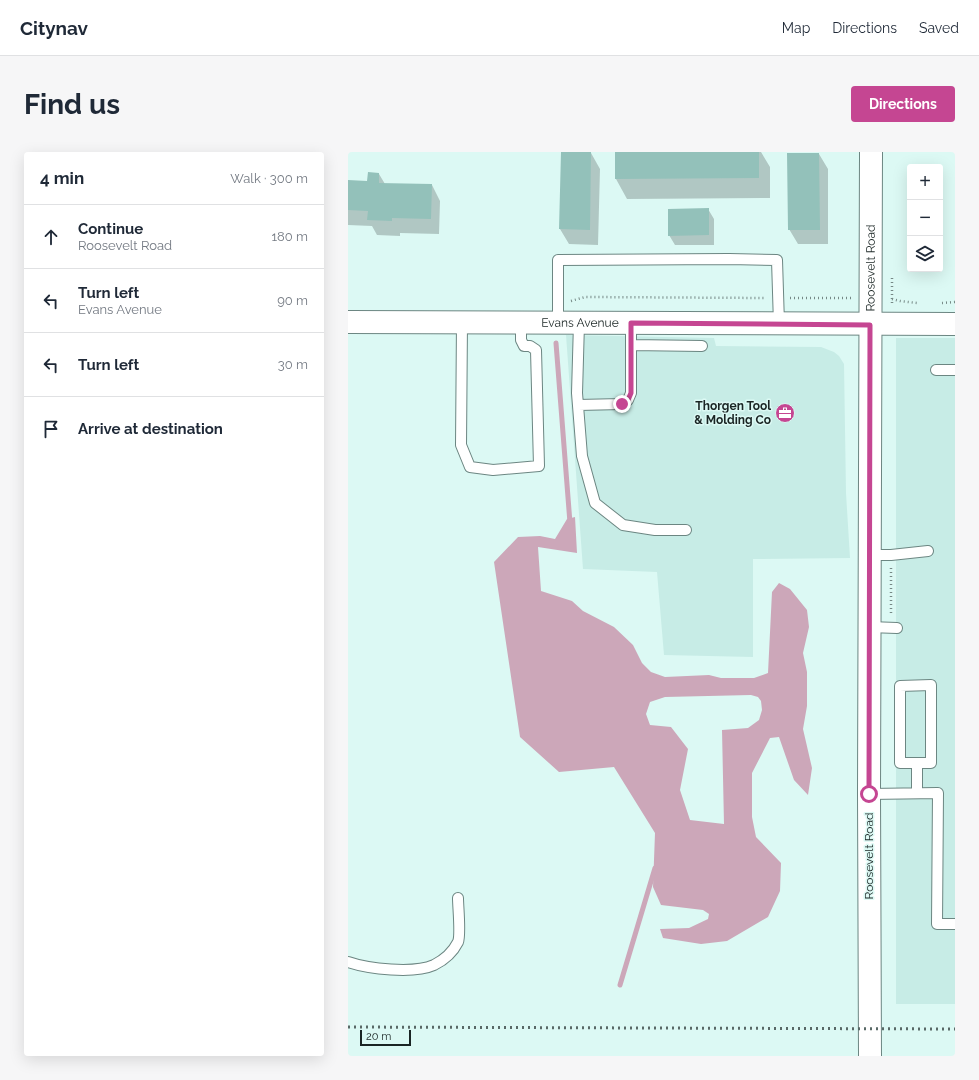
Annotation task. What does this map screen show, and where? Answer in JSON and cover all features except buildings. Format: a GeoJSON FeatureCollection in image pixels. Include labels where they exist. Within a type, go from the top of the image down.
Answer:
{"type":"FeatureCollection","features":[{"type":"Feature","properties":{"kind":"street","name":"Roosevelt Road"},"geometry":{"type":"LineString","coordinates":[[870,1056],[869,626],[871,152]]}},
{"type":"Feature","properties":{"kind":"street","name":"Evans Avenue"},"geometry":{"type":"LineString","coordinates":[[348,322],[521,323],[565,316],[631,323],[870,325],[955,324]]}},
{"type":"Feature","properties":{"kind":"lane"},"geometry":{"type":"LineString","coordinates":[[686,530],[655,530],[623,525],[596,503],[582,456],[578,404],[558,260],[776,260],[779,324]]}},
{"type":"Feature","properties":{"kind":"lane"},"geometry":{"type":"LineString","coordinates":[[462,322],[461,445],[470,467],[493,470],[539,466],[536,350],[530,346],[524,346],[521,340],[521,323]]}},
{"type":"Feature","properties":{"kind":"lane"},"geometry":{"type":"LineString","coordinates":[[578,404],[622,404],[628,400],[631,393],[631,323]]}},
{"type":"Feature","properties":{"kind":"lane"},"geometry":{"type":"LineString","coordinates":[[631,345],[702,346]]}},
{"type":"Feature","properties":{"kind":"lane"},"geometry":{"type":"LineString","coordinates":[[936,370],[955,370]]}},
{"type":"Feature","properties":{"kind":"lane"},"geometry":{"type":"LineString","coordinates":[[870,555],[891,555],[928,551]]}},
{"type":"Feature","properties":{"kind":"lane"},"geometry":{"type":"LineString","coordinates":[[869,626],[897,628]]}},
{"type":"Feature","properties":{"kind":"lane"},"geometry":{"type":"LineString","coordinates":[[900,686],[931,686],[931,763],[917,764],[900,763],[900,686]]}},
{"type":"Feature","properties":{"kind":"lane"},"geometry":{"type":"LineString","coordinates":[[917,764],[917,793]]}},
{"type":"Feature","properties":{"kind":"lane"},"geometry":{"type":"LineString","coordinates":[[869,794],[938,793],[937,924],[955,924]]}},
{"type":"Feature","properties":{"kind":"lane"},"geometry":{"type":"LineString","coordinates":[[348,962],[356,965],[385,969],[411,970],[433,965],[449,955],[459,940],[458,898]]}},
{"type":"Feature","properties":{"kind":"path"},"geometry":{"type":"LineString","coordinates":[[565,316],[570,301],[586,297],[892,298],[900,301],[921,303]]}},
{"type":"Feature","properties":{"kind":"path"},"geometry":{"type":"LineString","coordinates":[[941,303],[955,302]]}},
{"type":"Feature","properties":{"kind":"shaded area"},"geometry":{"type":"Polygon","coordinates":[[[566,335],[714,338],[716,346],[821,347],[834,352],[839,356],[844,364],[846,493],[850,558],[753,559],[753,657],[664,655],[657,572],[583,569],[566,335]]]}},
{"type":"Feature","properties":{"kind":"shaded area"},"geometry":{"type":"Polygon","coordinates":[[[896,338],[955,338],[955,1004],[896,1004],[896,338]]]}},
{"type":"Feature","properties":{"kind":"shaded area"},"geometry":{"type":"Polygon","coordinates":[[[575,517],[577,553],[538,547],[541,591],[572,601],[583,611],[614,627],[633,645],[642,663],[651,672],[665,677],[709,675],[721,678],[754,678],[768,673],[772,592],[779,583],[790,589],[807,610],[809,627],[803,653],[807,672],[807,706],[803,729],[812,768],[808,795],[794,780],[779,737],[770,738],[752,773],[752,817],[756,837],[781,863],[780,891],[768,917],[727,941],[701,944],[663,938],[660,929],[689,928],[708,919],[709,914],[703,910],[661,905],[653,887],[655,833],[614,767],[559,772],[520,737],[494,562],[518,537],[540,536],[555,539],[567,519],[575,517]],[[751,695],[665,697],[650,702],[646,714],[650,725],[671,727],[688,749],[680,790],[690,820],[724,824],[722,730],[748,728],[759,720],[762,710],[761,701],[758,697],[751,695]]]}},
{"type":"Feature","properties":{"kind":"waterway"},"geometry":{"type":"LineString","coordinates":[[556,343],[570,523]]}},
{"type":"Feature","properties":{"kind":"waterway"},"geometry":{"type":"LineString","coordinates":[[620,985],[655,868]]}},
{"type":"Feature","properties":{"kind":"railway"},"geometry":{"type":"LineString","coordinates":[[348,1027],[955,1029]]}},
{"type":"Feature","properties":{"kind":"place","name":"Thorgen Tool & Molding Co"},"geometry":{"type":"Point","coordinates":[785,413]}},
{"type":"Feature","properties":{"kind":"route"},"geometry":{"type":"LineString","coordinates":[[622,404],[628,400],[631,393],[631,323],[870,325],[869,794]]}}]}
